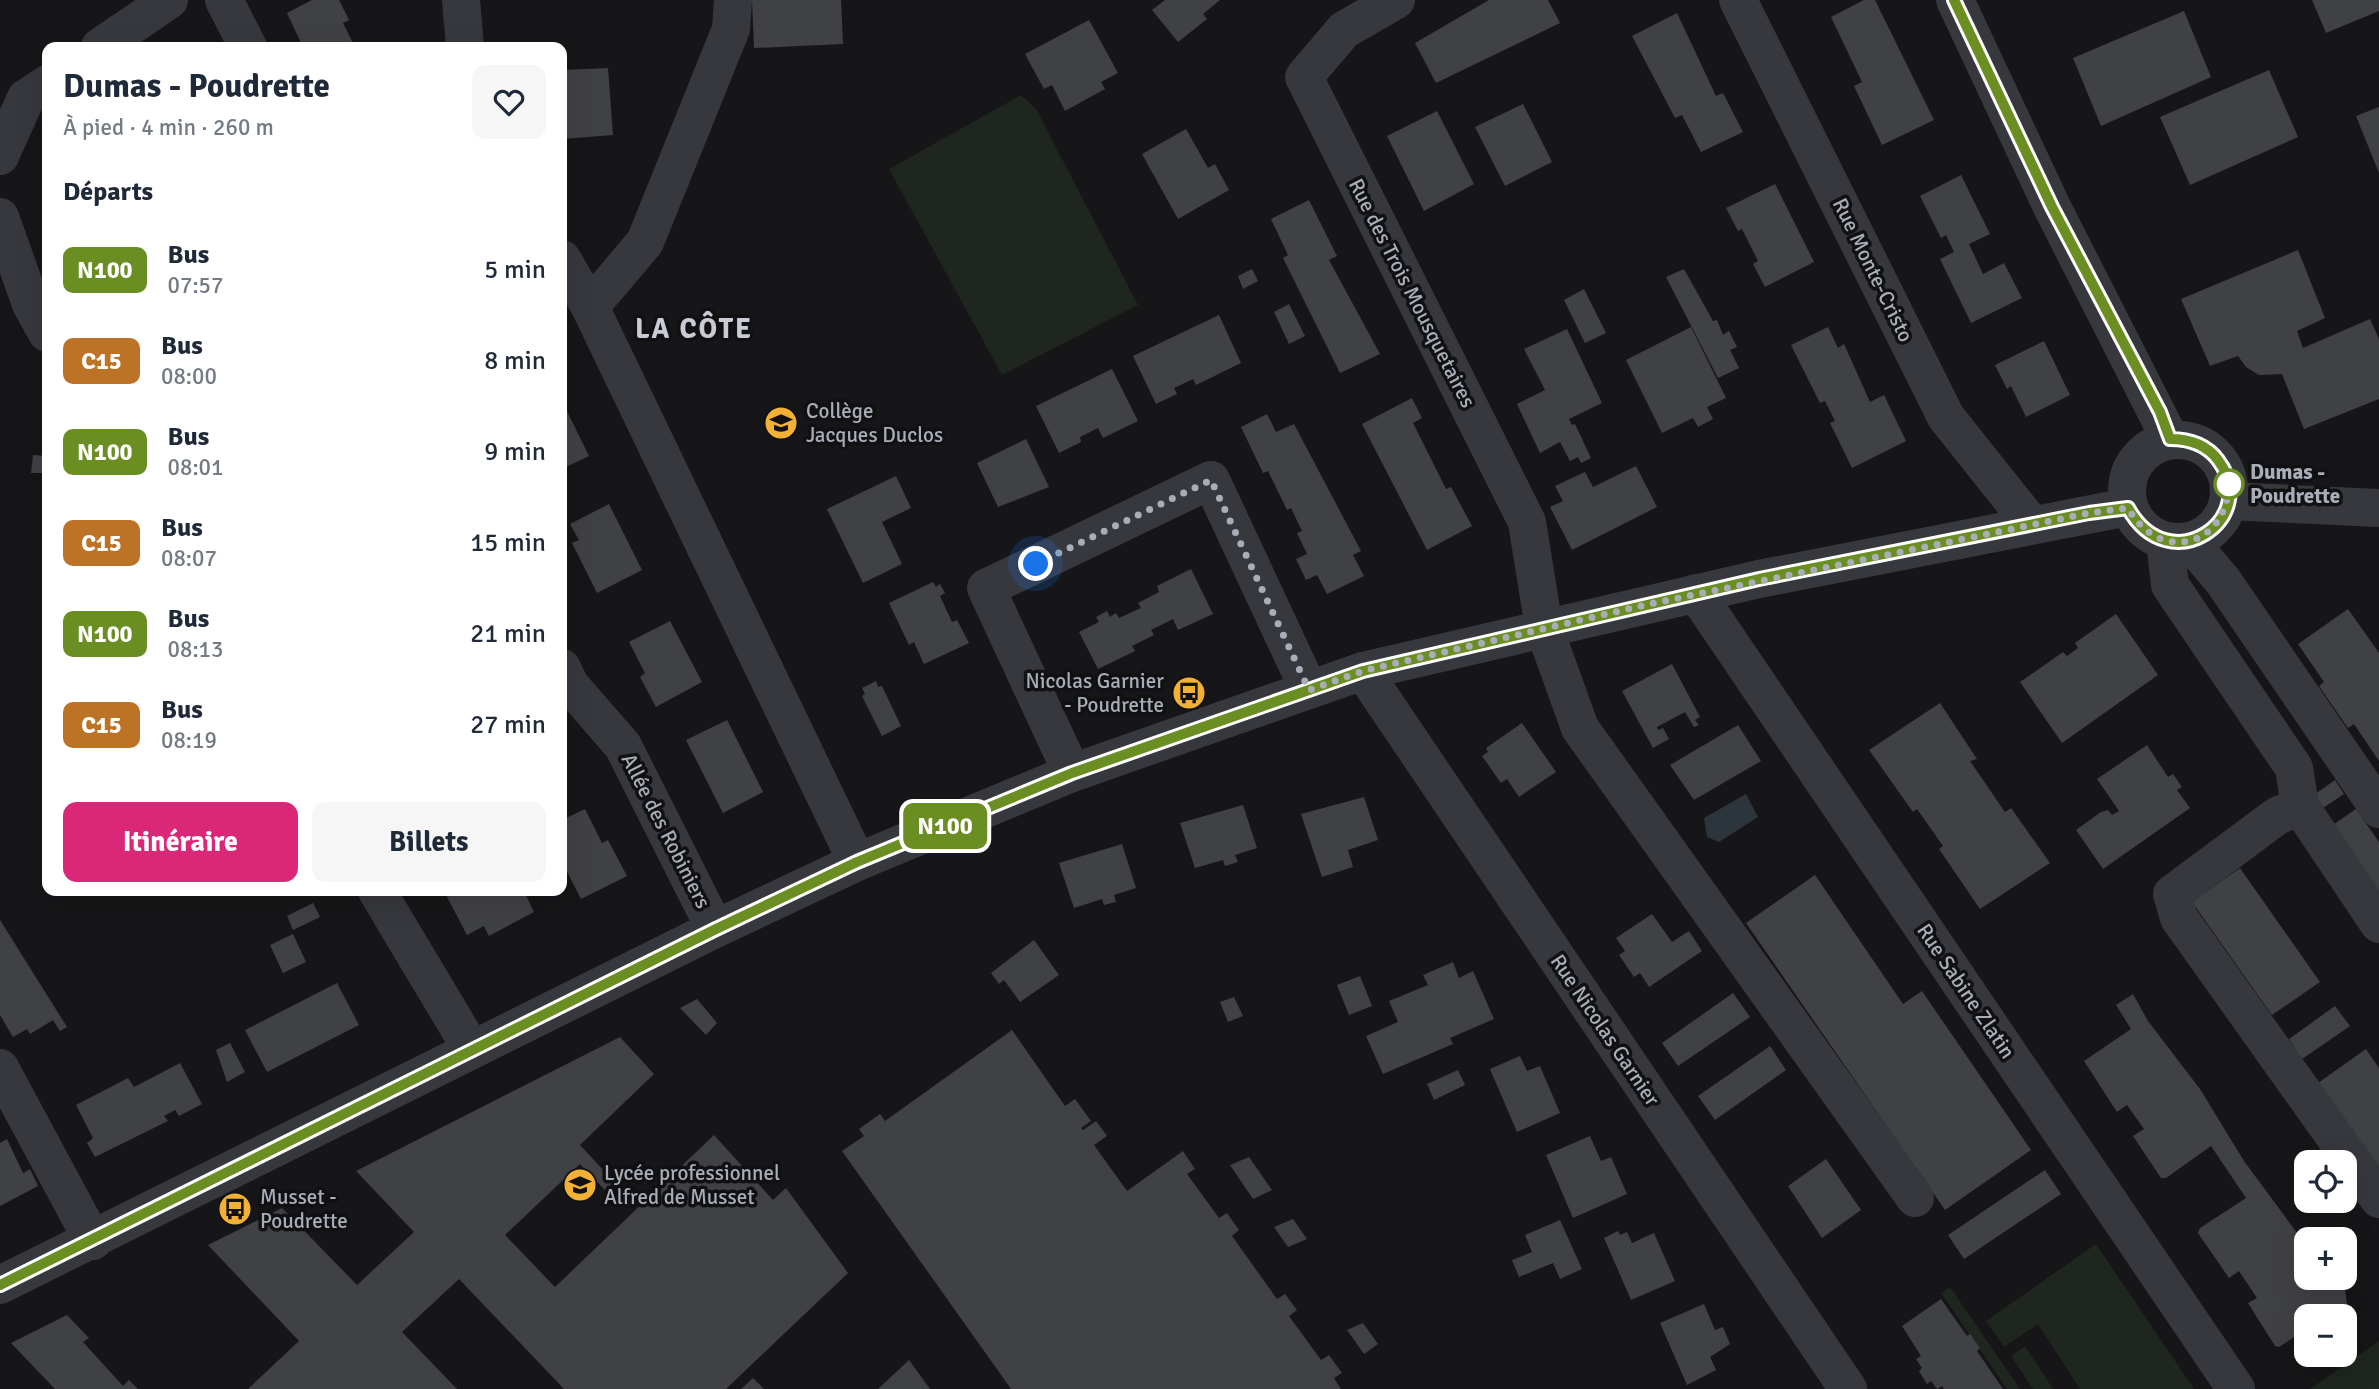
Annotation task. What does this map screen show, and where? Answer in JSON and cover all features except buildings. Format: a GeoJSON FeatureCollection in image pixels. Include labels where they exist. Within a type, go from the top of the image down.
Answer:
{"type":"FeatureCollection","features":[{"type":"Feature","properties":{"kind":"street"},"geometry":{"type":"LineString","coordinates":[[107,42],[169,0]]}},
{"type":"Feature","properties":{"kind":"street"},"geometry":{"type":"LineString","coordinates":[[224,0],[245,42]]}},
{"type":"Feature","properties":{"kind":"street"},"geometry":{"type":"LineString","coordinates":[[461,0],[465,42]]}},
{"type":"Feature","properties":{"kind":"street"},"geometry":{"type":"LineString","coordinates":[[590,307],[645,242],[731,29],[733,0]]}},
{"type":"Feature","properties":{"kind":"street","name":"Rue des Trois Mousquetaires"},"geometry":{"type":"LineString","coordinates":[[1396,0],[1344,30],[1304,77],[1527,522],[1544,628]]}},
{"type":"Feature","properties":{"kind":"street","name":"Rue Monte-Cristo"},"geometry":{"type":"LineString","coordinates":[[1738,0],[1946,417],[2032,525]]}},
{"type":"Feature","properties":{"kind":"street"},"geometry":{"type":"LineString","coordinates":[[1955,0],[2052,207],[2160,412],[2170,439]]}},
{"type":"Feature","properties":{"kind":"street"},"geometry":{"type":"LineString","coordinates":[[0,156],[26,98],[42,87]]}},
{"type":"Feature","properties":{"kind":"street"},"geometry":{"type":"LineString","coordinates":[[0,217],[32,304],[42,323]]}},
{"type":"Feature","properties":{"kind":"street"},"geometry":{"type":"LineString","coordinates":[[567,268],[590,307],[857,862]]}},
{"type":"Feature","properties":{"kind":"street"},"geometry":{"type":"LineString","coordinates":[[2177,541],[2215,527],[2228,501],[2229,484],[2224,468],[2214,454],[2200,444],[2170,439],[2150,447],[2137,458],[2129,473],[2126,490],[2128,508],[2149,534],[2177,541],[2223,580],[2379,809]]}},
{"type":"Feature","properties":{"kind":"street"},"geometry":{"type":"LineString","coordinates":[[1072,773],[986,588],[1211,480],[1309,690]]}},
{"type":"Feature","properties":{"kind":"street"},"geometry":{"type":"LineString","coordinates":[[2228,501],[2379,508]]}},
{"type":"Feature","properties":{"kind":"street"},"geometry":{"type":"LineString","coordinates":[[0,1285],[716,929],[857,862],[1072,773],[1363,671],[1696,593],[2128,508]]}},
{"type":"Feature","properties":{"kind":"street"},"geometry":{"type":"LineString","coordinates":[[2177,541],[2170,585],[2294,768],[2300,806],[2379,924]]}},
{"type":"Feature","properties":{"kind":"street","name":"Rue Sabine Zlatin"},"geometry":{"type":"LineString","coordinates":[[1696,593],[2236,1389]]}},
{"type":"Feature","properties":{"kind":"street"},"geometry":{"type":"LineString","coordinates":[[1544,628],[1580,728],[1915,1198]]}},
{"type":"Feature","properties":{"kind":"street","name":"Rue Nicolas Garnier"},"geometry":{"type":"LineString","coordinates":[[1363,671],[1848,1389]]}},
{"type":"Feature","properties":{"kind":"street","name":"Allée des Robiniers"},"geometry":{"type":"LineString","coordinates":[[567,679],[623,746],[716,929]]}},
{"type":"Feature","properties":{"kind":"street"},"geometry":{"type":"LineString","coordinates":[[2300,806],[2277,816],[2172,894],[2179,918],[2379,1199]]}},
{"type":"Feature","properties":{"kind":"street"},"geometry":{"type":"LineString","coordinates":[[380,896],[472,1050]]}},
{"type":"Feature","properties":{"kind":"street"},"geometry":{"type":"LineString","coordinates":[[0,1068],[93,1241]]}},
{"type":"Feature","properties":{"kind":"shaded area"},"geometry":{"type":"Polygon","coordinates":[[[1021,95],[1036,109],[1138,305],[1002,375],[889,169],[1021,95]]]}},
{"type":"Feature","properties":{"kind":"shaded area"},"geometry":{"type":"Polygon","coordinates":[[[1746,794],[1758,817],[1719,842],[1707,837],[1704,818],[1746,794]]]}},
{"type":"Feature","properties":{"kind":"shaded area"},"geometry":{"type":"Polygon","coordinates":[[[2096,1244],[2194,1389],[2080,1389],[2038,1324],[2004,1347],[1986,1321],[2096,1244]]]}},
{"type":"Feature","properties":{"kind":"shaded area"},"geometry":{"type":"Polygon","coordinates":[[[1950,1287],[2020,1389],[2007,1389],[1941,1293],[1950,1287]]]}},
{"type":"Feature","properties":{"kind":"shaded area"},"geometry":{"type":"Polygon","coordinates":[[[2379,1341],[2379,1389],[2310,1389],[2342,1367],[2357,1367],[2357,1356],[2379,1341]]]}},
{"type":"Feature","properties":{"kind":"shaded area"},"geometry":{"type":"Polygon","coordinates":[[[2025,1346],[2053,1389],[2033,1389],[2011,1356],[2025,1346]]]}},
{"type":"Feature","properties":{"kind":"bus line","name":"N100"},"geometry":{"type":"LineString","coordinates":[[0,1285],[716,929],[857,862],[1072,773],[1345,677],[1759,579],[2089,513],[2128,508],[2149,534],[2165,541],[2177,543],[2203,536],[2215,527],[2223,516],[2228,501],[2229,484],[2224,468],[2214,454],[2200,444],[2183,439],[2170,439],[2160,412],[2052,207],[1954,0]]}},
{"type":"Feature","properties":{"kind":"place","name":"Collège Jacques Duclos"},"geometry":{"type":"Point","coordinates":[781,423]}},
{"type":"Feature","properties":{"kind":"place","name":"Dumas - Poudrette"},"geometry":{"type":"Point","coordinates":[2229,484]}},
{"type":"Feature","properties":{"kind":"place","name":"Nicolas Garnier - Poudrette"},"geometry":{"type":"Point","coordinates":[1189,693]}},
{"type":"Feature","properties":{"kind":"place","name":"Lycée professionnel Alfred de Musset"},"geometry":{"type":"Point","coordinates":[580,1185]}},
{"type":"Feature","properties":{"kind":"place","name":"Musset - Poudrette"},"geometry":{"type":"Point","coordinates":[235,1209]}},
{"type":"Feature","properties":{"kind":"district","name":"LA CÔTE"},"geometry":{"type":"Point","coordinates":[694,329]}},
{"type":"Feature","properties":{"kind":"route"},"geometry":{"type":"LineString","coordinates":[[1036,564],[1211,480],[1309,690],[1363,671],[1759,579],[2089,513],[2128,508],[2149,534],[2165,541],[2189,541],[2203,536],[2215,527],[2223,516],[2228,501],[2229,484]]}}]}
